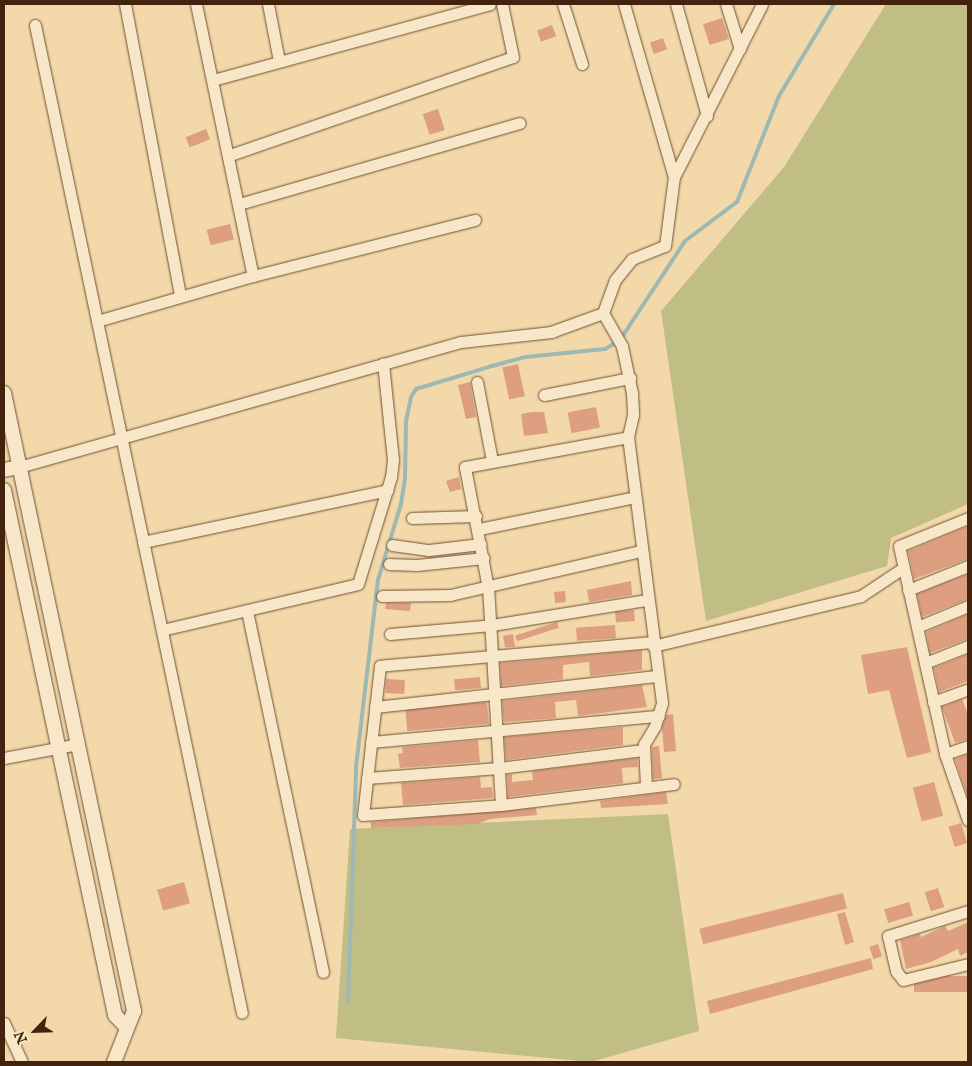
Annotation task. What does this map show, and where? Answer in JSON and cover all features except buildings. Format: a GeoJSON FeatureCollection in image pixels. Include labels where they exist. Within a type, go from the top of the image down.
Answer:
{"type":"FeatureCollection","features":[{"type":"Feature","properties":{"kind":"street"},"geometry":{"type":"LineString","coordinates":[[124,4],[180,296]]}},
{"type":"Feature","properties":{"kind":"street"},"geometry":{"type":"LineString","coordinates":[[196,4],[230,155],[253,276]]}},
{"type":"Feature","properties":{"kind":"street"},"geometry":{"type":"LineString","coordinates":[[268,4],[279,61]]}},
{"type":"Feature","properties":{"kind":"street"},"geometry":{"type":"LineString","coordinates":[[213,80],[490,4]]}},
{"type":"Feature","properties":{"kind":"street"},"geometry":{"type":"LineString","coordinates":[[230,155],[513,57],[502,4]]}},
{"type":"Feature","properties":{"kind":"street"},"geometry":{"type":"LineString","coordinates":[[563,4],[582,64]]}},
{"type":"Feature","properties":{"kind":"street"},"geometry":{"type":"LineString","coordinates":[[624,4],[674,177]]}},
{"type":"Feature","properties":{"kind":"street"},"geometry":{"type":"LineString","coordinates":[[676,4],[707,116]]}},
{"type":"Feature","properties":{"kind":"street"},"geometry":{"type":"LineString","coordinates":[[726,4],[740,49]]}},
{"type":"Feature","properties":{"kind":"street"},"geometry":{"type":"LineString","coordinates":[[4,470],[461,342],[551,332],[603,313],[615,280],[632,259],[665,246],[674,177],[707,116],[762,4]]}},
{"type":"Feature","properties":{"kind":"street"},"geometry":{"type":"LineString","coordinates":[[35,25],[242,1014]]}},
{"type":"Feature","properties":{"kind":"street"},"geometry":{"type":"LineString","coordinates":[[239,204],[520,122]]}},
{"type":"Feature","properties":{"kind":"street"},"geometry":{"type":"LineString","coordinates":[[97,321],[253,276],[475,220]]}},
{"type":"Feature","properties":{"kind":"street"},"geometry":{"type":"LineString","coordinates":[[603,313],[622,346],[630,378],[634,405],[628,437],[656,676],[662,703],[659,716],[643,750],[646,787]]}},
{"type":"Feature","properties":{"kind":"street"},"geometry":{"type":"LineString","coordinates":[[162,630],[358,584],[388,490],[393,460],[383,364]]}},
{"type":"Feature","properties":{"kind":"street"},"geometry":{"type":"LineString","coordinates":[[544,394],[630,378]]}},
{"type":"Feature","properties":{"kind":"street"},"geometry":{"type":"LineString","coordinates":[[478,382],[492,461]]}},
{"type":"Feature","properties":{"kind":"street"},"geometry":{"type":"LineString","coordinates":[[4,393],[134,1010],[114,1062]]}},
{"type":"Feature","properties":{"kind":"street"},"geometry":{"type":"LineString","coordinates":[[501,805],[492,625],[484,558],[465,467],[628,437]]}},
{"type":"Feature","properties":{"kind":"street"},"geometry":{"type":"LineString","coordinates":[[4,490],[114,1015],[126,1027]]}},
{"type":"Feature","properties":{"kind":"street"},"geometry":{"type":"LineString","coordinates":[[143,542],[388,490]]}},
{"type":"Feature","properties":{"kind":"street"},"geometry":{"type":"LineString","coordinates":[[479,529],[635,497]]}},
{"type":"Feature","properties":{"kind":"street"},"geometry":{"type":"LineString","coordinates":[[412,518],[476,516]]}},
{"type":"Feature","properties":{"kind":"street"},"geometry":{"type":"LineString","coordinates":[[967,814],[945,754],[899,546],[968,518]]}},
{"type":"Feature","properties":{"kind":"street"},"geometry":{"type":"LineString","coordinates":[[392,545],[429,550],[481,544]]}},
{"type":"Feature","properties":{"kind":"street"},"geometry":{"type":"LineString","coordinates":[[382,596],[435,597],[488,588],[641,551]]}},
{"type":"Feature","properties":{"kind":"street"},"geometry":{"type":"LineString","coordinates":[[389,564],[417,565],[484,558]]}},
{"type":"Feature","properties":{"kind":"street"},"geometry":{"type":"LineString","coordinates":[[908,590],[968,566]]}},
{"type":"Feature","properties":{"kind":"street"},"geometry":{"type":"LineString","coordinates":[[674,784],[501,805],[363,815],[380,666],[652,644],[861,596],[903,568]]}},
{"type":"Feature","properties":{"kind":"street"},"geometry":{"type":"LineString","coordinates":[[390,634],[492,625],[647,600]]}},
{"type":"Feature","properties":{"kind":"street"},"geometry":{"type":"LineString","coordinates":[[917,627],[968,606]]}},
{"type":"Feature","properties":{"kind":"street"},"geometry":{"type":"LineString","coordinates":[[247,611],[323,972]]}},
{"type":"Feature","properties":{"kind":"street"},"geometry":{"type":"LineString","coordinates":[[925,663],[968,646]]}},
{"type":"Feature","properties":{"kind":"street"},"geometry":{"type":"LineString","coordinates":[[375,707],[496,692],[656,676]]}},
{"type":"Feature","properties":{"kind":"street"},"geometry":{"type":"LineString","coordinates":[[933,702],[968,689]]}},
{"type":"Feature","properties":{"kind":"street"},"geometry":{"type":"LineString","coordinates":[[371,742],[497,729],[659,716]]}},
{"type":"Feature","properties":{"kind":"street"},"geometry":{"type":"LineString","coordinates":[[4,758],[78,744]]}},
{"type":"Feature","properties":{"kind":"street"},"geometry":{"type":"LineString","coordinates":[[945,754],[968,746]]}},
{"type":"Feature","properties":{"kind":"street"},"geometry":{"type":"LineString","coordinates":[[367,778],[499,768],[643,750]]}},
{"type":"Feature","properties":{"kind":"street"},"geometry":{"type":"LineString","coordinates":[[968,911],[888,936],[896,971],[904,980],[968,964]]}},
{"type":"Feature","properties":{"kind":"street"},"geometry":{"type":"LineString","coordinates":[[4,1023],[22,1062]]}},
{"type":"Feature","properties":{"kind":"shaded area"},"geometry":{"type":"Polygon","coordinates":[[[886,4],[968,4],[968,504],[891,538],[887,566],[706,621],[661,311],[784,167],[886,4]]]}},
{"type":"Feature","properties":{"kind":"shaded area"},"geometry":{"type":"Polygon","coordinates":[[[668,814],[699,1031],[591,1062],[336,1038],[350,829],[668,814]]]}},
{"type":"Feature","properties":{"kind":"waterway"},"geometry":{"type":"LineString","coordinates":[[348,1001],[356,767],[378,580],[401,504],[405,479],[406,421],[411,397],[416,389],[492,366],[526,357],[605,349],[620,340],[685,241],[737,202],[779,96],[834,4]]}}]}
